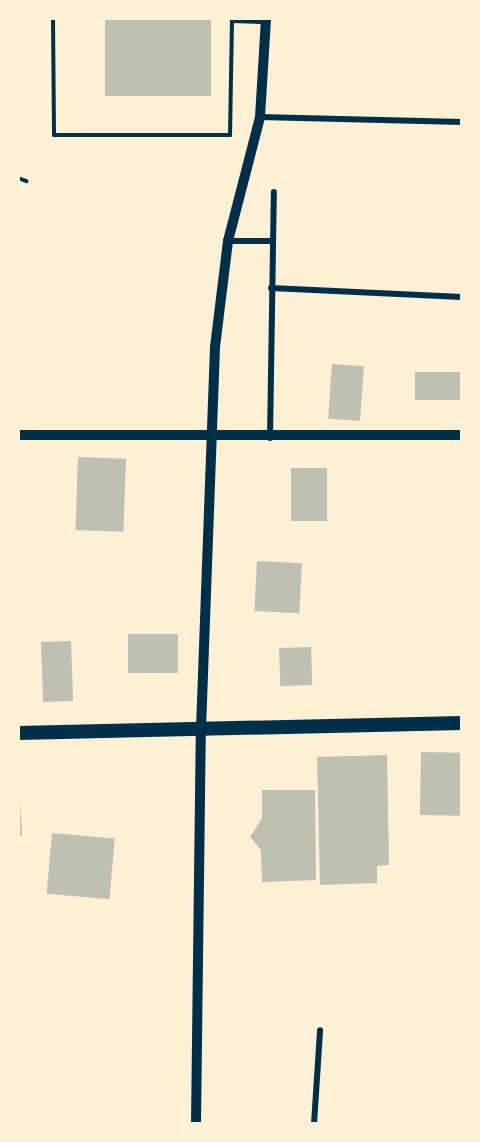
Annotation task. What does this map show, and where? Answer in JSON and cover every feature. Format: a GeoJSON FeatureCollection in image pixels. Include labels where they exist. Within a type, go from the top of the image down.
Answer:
{"type":"FeatureCollection","features":[{"type":"Feature","properties":{"kind":"highway"},"geometry":{"type":"LineString","coordinates":[[18,733],[462,723]]}},
{"type":"Feature","properties":{"kind":"street"},"geometry":{"type":"LineString","coordinates":[[196,1124],[201,729],[210,439],[228,241],[260,117],[266,20]]}},
{"type":"Feature","properties":{"kind":"street"},"geometry":{"type":"LineString","coordinates":[[260,117],[462,122]]}},
{"type":"Feature","properties":{"kind":"street"},"geometry":{"type":"LineString","coordinates":[[270,438],[274,192]]}},
{"type":"Feature","properties":{"kind":"street"},"geometry":{"type":"LineString","coordinates":[[228,241],[272,241]]}},
{"type":"Feature","properties":{"kind":"street"},"geometry":{"type":"LineString","coordinates":[[271,288],[462,297]]}},
{"type":"Feature","properties":{"kind":"street"},"geometry":{"type":"LineString","coordinates":[[18,435],[210,439],[462,435]]}},
{"type":"Feature","properties":{"kind":"street"},"geometry":{"type":"LineString","coordinates":[[314,1124],[320,1030]]}},
{"type":"Feature","properties":{"kind":"lane"},"geometry":{"type":"LineString","coordinates":[[52,18],[54,135],[230,135],[232,20],[266,20]]}},
{"type":"Feature","properties":{"kind":"path"},"geometry":{"type":"LineString","coordinates":[[18,178],[26,181]]}},
{"type":"Feature","properties":{"kind":"building"},"geometry":{"type":"Polygon","coordinates":[[[105,18],[211,18],[211,96],[105,96],[105,18]]]}},
{"type":"Feature","properties":{"kind":"building"},"geometry":{"type":"Polygon","coordinates":[[[332,364],[364,366],[360,421],[328,419],[332,364]]]}},
{"type":"Feature","properties":{"kind":"building"},"geometry":{"type":"Polygon","coordinates":[[[415,372],[462,372],[462,400],[415,400],[415,372]]]}},
{"type":"Feature","properties":{"kind":"building"},"geometry":{"type":"Polygon","coordinates":[[[78,457],[126,459],[123,532],[75,530],[78,457]]]}},
{"type":"Feature","properties":{"kind":"building"},"geometry":{"type":"Polygon","coordinates":[[[291,468],[327,468],[327,521],[291,521],[291,468]]]}},
{"type":"Feature","properties":{"kind":"building"},"geometry":{"type":"Polygon","coordinates":[[[257,561],[302,563],[299,613],[254,611],[257,561]]]}},
{"type":"Feature","properties":{"kind":"building"},"geometry":{"type":"Polygon","coordinates":[[[128,634],[178,634],[178,673],[128,673],[128,634]]]}},
{"type":"Feature","properties":{"kind":"building"},"geometry":{"type":"Polygon","coordinates":[[[71,641],[73,701],[43,702],[41,642],[71,641]]]}},
{"type":"Feature","properties":{"kind":"building"},"geometry":{"type":"Polygon","coordinates":[[[311,647],[312,685],[280,686],[279,648],[311,647]]]}},
{"type":"Feature","properties":{"kind":"building"},"geometry":{"type":"Polygon","coordinates":[[[421,752],[462,753],[461,816],[420,815],[421,752]]]}},
{"type":"Feature","properties":{"kind":"building"},"geometry":{"type":"Polygon","coordinates":[[[387,755],[389,865],[377,866],[377,883],[320,885],[317,757],[387,755]]]}},
{"type":"Feature","properties":{"kind":"building"},"geometry":{"type":"Polygon","coordinates":[[[18,763],[22,836],[18,836],[18,763]]]}},
{"type":"Feature","properties":{"kind":"building"},"geometry":{"type":"Polygon","coordinates":[[[262,790],[315,790],[316,880],[262,882],[261,850],[250,837],[262,818],[262,790]]]}},
{"type":"Feature","properties":{"kind":"building"},"geometry":{"type":"Polygon","coordinates":[[[52,833],[115,838],[109,899],[47,894],[52,833]]]}}]}
